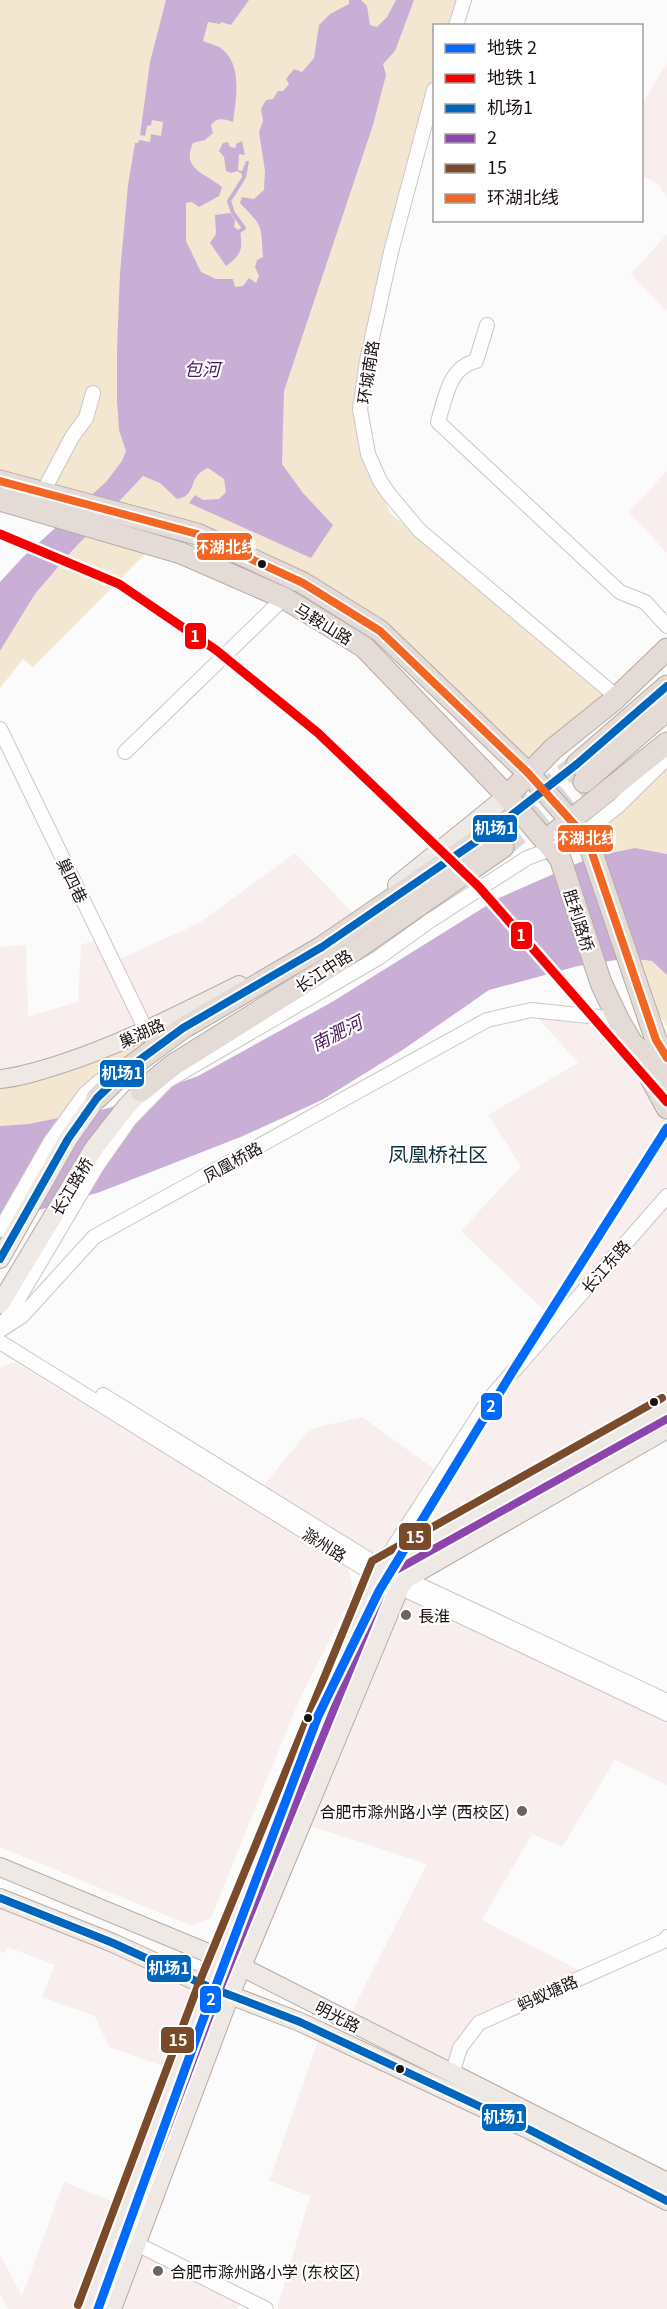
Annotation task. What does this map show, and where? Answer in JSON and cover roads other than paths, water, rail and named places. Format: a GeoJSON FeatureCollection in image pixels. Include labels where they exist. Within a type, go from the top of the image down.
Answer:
{"type":"FeatureCollection","features":[{"type":"Feature","properties":{"kind":"highway"},"geometry":{"type":"LineString","coordinates":[[0,470],[55,502]]}},
{"type":"Feature","properties":{"kind":"highway","name":"马鞍山路"},"geometry":{"type":"LineString","coordinates":[[6,497],[55,502],[119,513],[197,534],[303,583],[380,631],[528,773],[577,827],[592,857]]}},
{"type":"Feature","properties":{"kind":"highway","name":"马鞍山路"},"geometry":{"type":"LineString","coordinates":[[55,502],[107,532],[181,553],[284,598],[364,647],[507,796],[552,849]]}},
{"type":"Feature","properties":{"kind":"highway"},"geometry":{"type":"LineString","coordinates":[[507,796],[552,749],[617,697],[667,649]]}},
{"type":"Feature","properties":{"kind":"highway"},"geometry":{"type":"LineString","coordinates":[[667,686],[581,773],[667,710]]}},
{"type":"Feature","properties":{"kind":"highway"},"geometry":{"type":"LineString","coordinates":[[552,849],[667,743]]}},
{"type":"Feature","properties":{"kind":"highway","name":"长江中路"},"geometry":{"type":"LineString","coordinates":[[91,1096],[183,1028],[322,947],[497,839],[339,960],[173,1065],[141,1091]]}},
{"type":"Feature","properties":{"kind":"highway","name":"胜利路桥"},"geometry":{"type":"LineString","coordinates":[[552,849],[601,983],[667,1108]]}},
{"type":"Feature","properties":{"kind":"highway","name":"胜利路桥"},"geometry":{"type":"LineString","coordinates":[[592,857],[633,978]]}},
{"type":"Feature","properties":{"kind":"highway"},"geometry":{"type":"LineString","coordinates":[[633,978],[667,1026]]}},
{"type":"Feature","properties":{"kind":"highway"},"geometry":{"type":"LineString","coordinates":[[633,978],[656,1040],[667,1058]]}},
{"type":"Feature","properties":{"kind":"highway"},"geometry":{"type":"LineString","coordinates":[[632,1043],[667,1078]]}},
{"type":"Feature","properties":{"kind":"main road","name":"巢湖路"},"geometry":{"type":"LineString","coordinates":[[0,1079],[29,1074],[85,1056],[146,1030],[282,963],[356,916],[507,796]]}},
{"type":"Feature","properties":{"kind":"main road","name":"长江路桥"},"geometry":{"type":"LineString","coordinates":[[9,1296],[94,1148],[141,1091]]}},
{"type":"Feature","properties":{"kind":"main road","name":"长江路桥"},"geometry":{"type":"LineString","coordinates":[[0,1259],[91,1096]]}},
{"type":"Feature","properties":{"kind":"main road"},"geometry":{"type":"LineString","coordinates":[[378,1571],[667,1407]]}},
{"type":"Feature","properties":{"kind":"main road"},"geometry":{"type":"LineString","coordinates":[[112,2309],[230,1995],[403,1583],[667,1429]]}},
{"type":"Feature","properties":{"kind":"main road","name":"长江东路"},"geometry":{"type":"LineString","coordinates":[[88,2309],[208,1987],[378,1571]]}},
{"type":"Feature","properties":{"kind":"main road","name":"明光路"},"geometry":{"type":"LineString","coordinates":[[0,1866],[242,1967],[667,2182]]}},
{"type":"Feature","properties":{"kind":"main road","name":"明光路"},"geometry":{"type":"LineString","coordinates":[[0,1898],[113,1943],[208,1987],[300,2022],[530,2130],[667,2201]]}},
{"type":"Feature","properties":{"kind":"street"},"geometry":{"type":"LineString","coordinates":[[457,24],[464,0]]}},
{"type":"Feature","properties":{"kind":"street","name":"环城南路"},"geometry":{"type":"LineString","coordinates":[[433,97],[391,252],[367,362],[360,409],[368,454],[388,494],[419,530],[617,697]]}},
{"type":"Feature","properties":{"kind":"street"},"geometry":{"type":"LineString","coordinates":[[488,325],[476,362],[466,363],[452,378],[438,423],[620,592],[645,602],[667,626]]}},
{"type":"Feature","properties":{"kind":"street"},"geometry":{"type":"LineString","coordinates":[[55,502],[72,437],[86,418],[93,393]]}},
{"type":"Feature","properties":{"kind":"street"},"geometry":{"type":"LineString","coordinates":[[125,752],[284,598]]}},
{"type":"Feature","properties":{"kind":"street","name":"巢四巷"},"geometry":{"type":"LineString","coordinates":[[0,729],[146,1030]]}},
{"type":"Feature","properties":{"kind":"street"},"geometry":{"type":"LineString","coordinates":[[577,827],[619,804],[667,758]]}},
{"type":"Feature","properties":{"kind":"street"},"geometry":{"type":"LineString","coordinates":[[0,1330],[9,1296],[130,1119],[167,1081],[378,958],[428,922],[527,858],[552,849]]}},
{"type":"Feature","properties":{"kind":"street"},"geometry":{"type":"LineString","coordinates":[[146,1030],[195,1013],[260,983]]}},
{"type":"Feature","properties":{"kind":"street"},"geometry":{"type":"LineString","coordinates":[[0,1230],[51,1141],[117,1066],[195,1013],[208,1000]]}},
{"type":"Feature","properties":{"kind":"street","name":"凤凰桥路"},"geometry":{"type":"LineString","coordinates":[[0,1330],[22,1316],[94,1238],[487,1020],[531,1010],[618,1019]]}},
{"type":"Feature","properties":{"kind":"street","name":"长江东路"},"geometry":{"type":"LineString","coordinates":[[378,1571],[490,1398],[667,1196]]}},
{"type":"Feature","properties":{"kind":"street","name":"滁州路"},"geometry":{"type":"LineString","coordinates":[[0,1330],[378,1571]]}},
{"type":"Feature","properties":{"kind":"street","name":"滁州路"},"geometry":{"type":"LineString","coordinates":[[0,1342],[378,1571],[667,1714]]}},
{"type":"Feature","properties":{"kind":"street","name":"滁州路"},"geometry":{"type":"LineString","coordinates":[[403,1583],[667,1701]]}},
{"type":"Feature","properties":{"kind":"street","name":"蚂蚁塘路"},"geometry":{"type":"LineString","coordinates":[[452,2074],[460,2048],[479,2023],[666,1940],[667,1937]]}},
{"type":"Feature","properties":{"kind":"street"},"geometry":{"type":"LineString","coordinates":[[137,2244],[266,2309]]}},
{"type":"Feature","properties":{"kind":"water","name":"包河"},"geometry":{"type":"Polygon","coordinates":[[[166,0],[249,0],[231,25],[208,22],[203,41],[226,52],[231,60],[235,70],[236,102],[233,122],[216,121],[211,125],[213,133],[205,140],[193,143],[190,152],[192,165],[222,187],[219,196],[199,207],[192,202],[186,203],[186,241],[201,272],[216,279],[233,279],[235,287],[243,286],[249,278],[256,283],[259,276],[255,267],[257,260],[263,257],[262,238],[257,222],[240,203],[242,197],[254,199],[264,190],[265,171],[259,132],[263,121],[261,109],[266,100],[273,99],[278,91],[283,91],[289,84],[286,79],[294,69],[302,72],[314,58],[319,25],[330,14],[349,4],[349,0],[361,0],[367,6],[370,25],[377,27],[387,17],[396,0],[414,0],[395,51],[383,64],[386,75],[373,125],[284,391],[282,464],[303,493],[333,525],[311,558],[189,503],[195,495],[203,500],[219,499],[226,492],[224,479],[208,468],[197,476],[188,494],[177,499],[160,483],[143,476],[35,594],[0,651],[0,582],[23,557],[106,482],[122,461],[126,451],[119,430],[117,401],[120,273],[128,185],[135,143],[139,140],[150,142],[151,134],[161,136],[163,122],[152,120],[151,125],[147,126],[145,136],[140,135],[150,62],[166,0]]]}},
{"type":"Feature","properties":{"kind":"water"},"geometry":{"type":"Polygon","coordinates":[[[242,141],[245,155],[239,154],[238,170],[242,171],[246,161],[249,161],[246,178],[243,179],[241,173],[237,171],[231,173],[226,171],[224,157],[219,151],[223,143],[228,142],[230,147],[236,148],[236,144],[242,141]]]}},
{"type":"Feature","properties":{"kind":"water"},"geometry":{"type":"Polygon","coordinates":[[[230,213],[235,220],[234,227],[240,231],[241,247],[235,258],[226,266],[210,243],[216,234],[215,215],[230,213]]]}},
{"type":"Feature","properties":{"kind":"water","name":"南淝河"},"geometry":{"type":"Polygon","coordinates":[[[635,848],[667,854],[667,975],[652,961],[629,958],[578,966],[489,990],[404,1049],[322,1100],[243,1136],[100,1192],[26,1214],[0,1214],[0,1126],[28,1124],[109,1108],[198,1076],[332,1002],[499,898],[592,857],[635,848]]]}},
{"type":"Feature","properties":{"kind":"waterway"},"geometry":{"type":"LineString","coordinates":[[240,231],[244,228],[233,213],[229,201],[243,179]]}},
{"type":"Feature","properties":{"kind":"tunnel"},"geometry":{"type":"LineString","coordinates":[[490,832],[577,764]]}},
{"type":"Feature","properties":{"kind":"tunnel"},"geometry":{"type":"LineString","coordinates":[[503,847],[584,782]]}},
{"type":"Feature","properties":{"kind":"metro line","name":"1"},"geometry":{"type":"LineString","coordinates":[[0,534],[119,584],[216,650],[318,733],[479,887],[667,1102]]}},
{"type":"Feature","properties":{"kind":"metro line","name":"2"},"geometry":{"type":"LineString","coordinates":[[98,2309],[201,2025],[318,1716],[379,1591],[511,1374],[667,1128]]}},
{"type":"Feature","properties":{"kind":"place","name":"長淮"},"geometry":{"type":"Point","coordinates":[406,1615]}},
{"type":"Feature","properties":{"kind":"place","name":"合肥市滁州路小学 (西校区)"},"geometry":{"type":"Point","coordinates":[522,1811]}},
{"type":"Feature","properties":{"kind":"place","name":"合肥市滁州路小学 (东校区)"},"geometry":{"type":"Point","coordinates":[158,2271]}},
{"type":"Feature","properties":{"kind":"district","name":"凤凰桥社区"},"geometry":{"type":"Point","coordinates":[438,1153]}}]}
